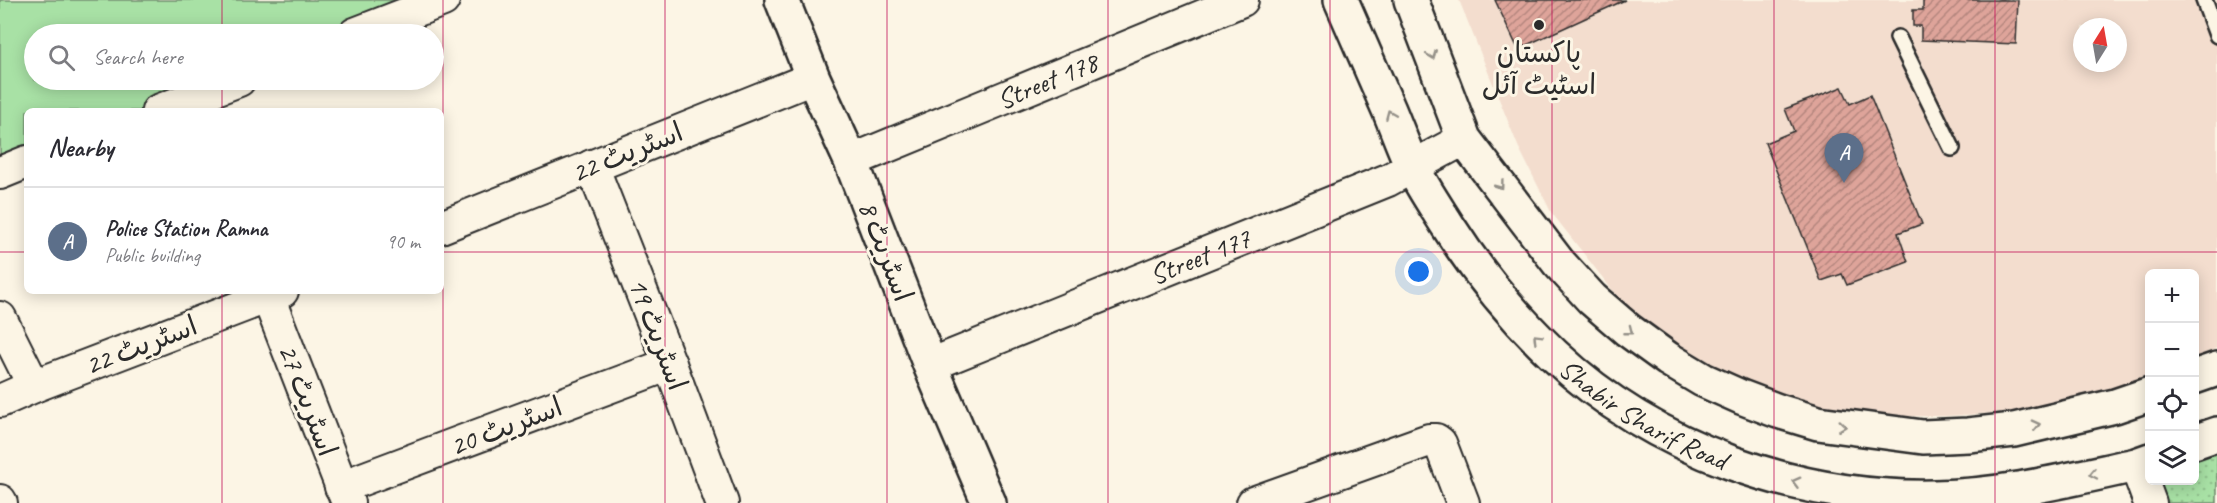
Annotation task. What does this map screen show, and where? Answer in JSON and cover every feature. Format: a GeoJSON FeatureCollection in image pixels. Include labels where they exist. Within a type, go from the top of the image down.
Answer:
{"type":"FeatureCollection","features":[{"type":"Feature","properties":{"kind":"street"},"geometry":{"type":"LineString","coordinates":[[381,24],[443,0]]}},
{"type":"Feature","properties":{"kind":"street","name":"اسٹریٹ 8"},"geometry":{"type":"LineString","coordinates":[[782,0],[813,78],[851,161],[930,365],[989,503]]}},
{"type":"Feature","properties":{"kind":"street","name":"Street 178"},"geometry":{"type":"LineString","coordinates":[[851,161],[1242,0]]}},
{"type":"Feature","properties":{"kind":"street","name":"Shabir Sharif Road"},"geometry":{"type":"LineString","coordinates":[[1341,0],[1413,168],[1467,256],[1513,313],[1555,356],[1606,397],[1652,426],[1704,452],[1753,470],[1804,484],[1868,495],[1935,498],[1983,494],[2030,487],[2143,463]]}},
{"type":"Feature","properties":{"kind":"street","name":"Shabir Sharif Road"},"geometry":{"type":"LineString","coordinates":[[1411,0],[1464,139],[1558,262],[1592,299],[1628,330],[1668,359],[1703,380],[1768,408],[1818,423],[1923,437],[2014,430],[2115,406],[2145,396]]}},
{"type":"Feature","properties":{"kind":"street","name":"اسٹریٹ 22"},"geometry":{"type":"LineString","coordinates":[[444,226],[813,78]]}},
{"type":"Feature","properties":{"kind":"street"},"geometry":{"type":"LineString","coordinates":[[166,108],[213,90]]}},
{"type":"Feature","properties":{"kind":"street","name":"Street 177"},"geometry":{"type":"LineString","coordinates":[[930,365],[1388,180],[1464,139]]}},
{"type":"Feature","properties":{"kind":"street"},"geometry":{"type":"LineString","coordinates":[[0,173],[24,163]]}},
{"type":"Feature","properties":{"kind":"street","name":"اسٹریٹ 19"},"geometry":{"type":"LineString","coordinates":[[592,166],[722,503]]}},
{"type":"Feature","properties":{"kind":"street","name":"اسٹریٹ 22"},"geometry":{"type":"LineString","coordinates":[[0,401],[275,294]]}},
{"type":"Feature","properties":{"kind":"street","name":"اسٹریٹ 27"},"geometry":{"type":"LineString","coordinates":[[275,294],[345,495]]}},
{"type":"Feature","properties":{"kind":"street"},"geometry":{"type":"LineString","coordinates":[[0,318],[34,386]]}},
{"type":"Feature","properties":{"kind":"street","name":"اسٹریٹ 20"},"geometry":{"type":"LineString","coordinates":[[345,495],[670,364]]}},
{"type":"Feature","properties":{"kind":"street"},"geometry":{"type":"LineString","coordinates":[[2199,375],[2217,369]]}},
{"type":"Feature","properties":{"kind":"street"},"geometry":{"type":"LineString","coordinates":[[2199,440],[2217,434]]}},
{"type":"Feature","properties":{"kind":"street"},"geometry":{"type":"LineString","coordinates":[[1253,503],[1429,440],[1436,440],[1440,443],[1463,503]]}},
{"type":"Feature","properties":{"kind":"street"},"geometry":{"type":"LineString","coordinates":[[2143,463],[2150,503]]}},
{"type":"Feature","properties":{"kind":"lane"},"geometry":{"type":"LineString","coordinates":[[2204,0],[2217,35]]}},
{"type":"Feature","properties":{"kind":"lane"},"geometry":{"type":"LineString","coordinates":[[1898,38],[1952,148]]}},
{"type":"Feature","properties":{"kind":"shaded area"},"geometry":{"type":"Polygon","coordinates":[[[1459,0],[2217,0],[2217,348],[2199,356],[2199,269],[2145,269],[2145,379],[2130,385],[2031,411],[1944,416],[1865,416],[1795,406],[1726,378],[1662,335],[1617,296],[1551,212],[1518,146],[1459,0]]]}},
{"type":"Feature","properties":{"kind":"green space"},"geometry":{"type":"Polygon","coordinates":[[[0,0],[429,0],[366,24],[24,24],[24,90],[199,90],[152,108],[24,108],[24,157],[0,167],[0,0]]]}},
{"type":"Feature","properties":{"kind":"green space"},"geometry":{"type":"Polygon","coordinates":[[[2217,452],[2217,503],[2150,503],[2150,485],[2199,485],[2199,459],[2217,452]]]}},
{"type":"Feature","properties":{"kind":"building","name":"پاکستان اسٹیٹ آئل"},"geometry":{"type":"Polygon","coordinates":[[[1495,0],[1625,0],[1518,49],[1495,0]]]}},
{"type":"Feature","properties":{"kind":"building"},"geometry":{"type":"Polygon","coordinates":[[[1923,0],[2018,0],[2016,44],[1921,40],[1921,26],[1913,26],[1913,10],[1923,10],[1923,0]]]}},
{"type":"Feature","properties":{"kind":"building"},"geometry":{"type":"Polygon","coordinates":[[[1842,87],[1850,104],[1870,95],[1922,224],[1898,233],[1908,262],[1847,285],[1842,274],[1821,281],[1765,143],[1794,131],[1785,109],[1842,87]]]}},
{"type":"Feature","properties":{"kind":"place","name":"پاکستان اسٹیٹ آئل"},"geometry":{"type":"Point","coordinates":[1539,25]}},
{"type":"Feature","properties":{"kind":"place","name":"Police Station Ramna"},"geometry":{"type":"Point","coordinates":[1844,183]}}]}
